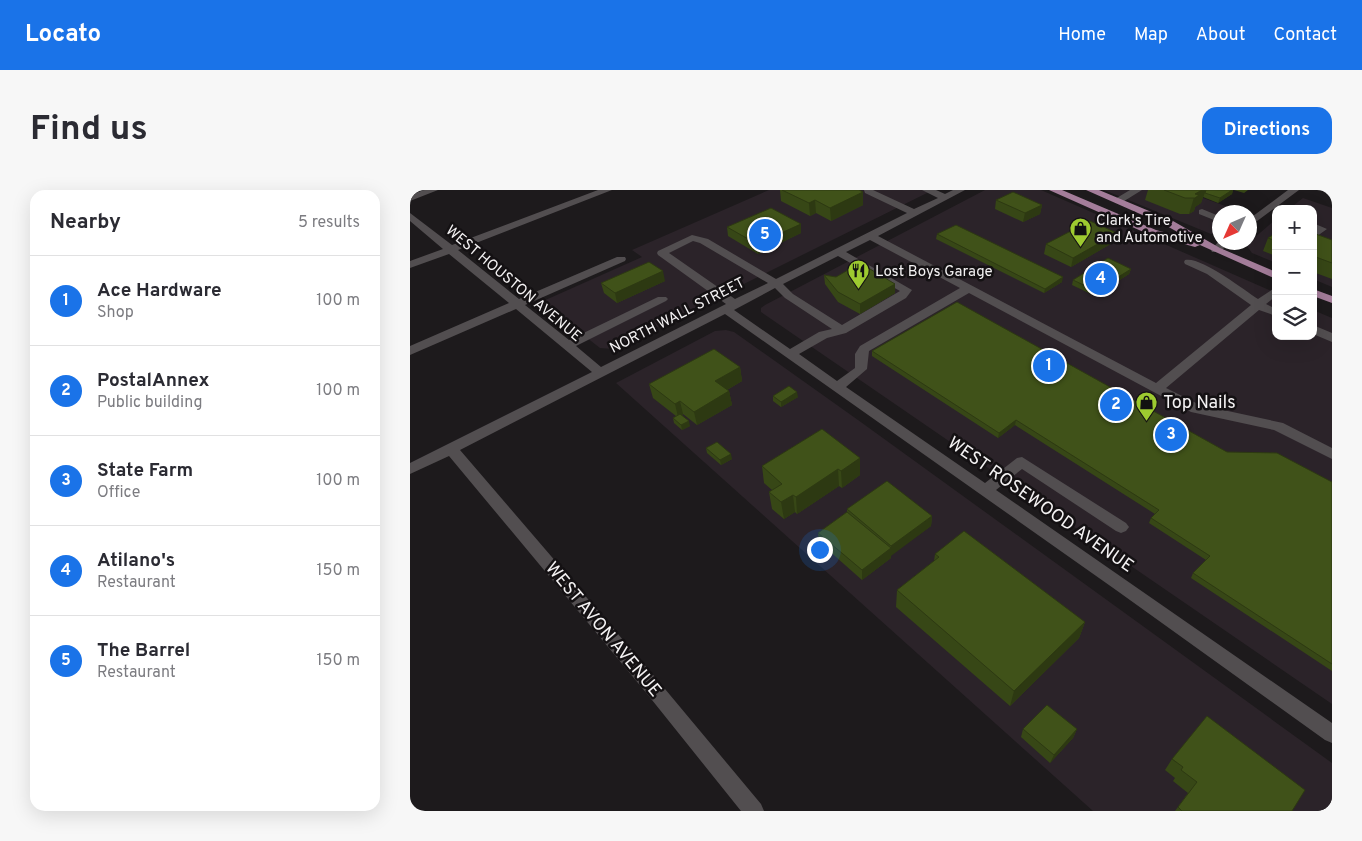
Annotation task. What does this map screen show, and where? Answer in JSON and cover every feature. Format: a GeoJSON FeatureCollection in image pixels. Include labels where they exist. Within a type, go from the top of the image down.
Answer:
{"type":"FeatureCollection","features":[{"type":"Feature","properties":{"kind":"main road"},"geometry":{"type":"LineString","coordinates":[[1054,190],[1152,232],[1212,249]]}},
{"type":"Feature","properties":{"kind":"main road"},"geometry":{"type":"LineString","coordinates":[[1091,190],[1169,223],[1212,248]]}},
{"type":"Feature","properties":{"kind":"main road"},"geometry":{"type":"LineString","coordinates":[[1216,250],[1272,274]]}},
{"type":"Feature","properties":{"kind":"main road"},"geometry":{"type":"LineString","coordinates":[[1317,294],[1332,300]]}},
{"type":"Feature","properties":{"kind":"street"},"geometry":{"type":"LineString","coordinates":[[410,198],[433,190]]}},
{"type":"Feature","properties":{"kind":"street"},"geometry":{"type":"LineString","coordinates":[[410,265],[607,190]]}},
{"type":"Feature","properties":{"kind":"street"},"geometry":{"type":"LineString","coordinates":[[871,190],[868,192],[914,213]]}},
{"type":"Feature","properties":{"kind":"street"},"geometry":{"type":"LineString","coordinates":[[927,190],[945,197]]}},
{"type":"Feature","properties":{"kind":"street","name":"NORTH WALL STREET"},"geometry":{"type":"LineString","coordinates":[[410,469],[960,190]]}},
{"type":"Feature","properties":{"kind":"street"},"geometry":{"type":"LineString","coordinates":[[1118,201],[1136,190]]}},
{"type":"Feature","properties":{"kind":"street"},"geometry":{"type":"LineString","coordinates":[[1278,205],[1294,190]]}},
{"type":"Feature","properties":{"kind":"street"},"geometry":{"type":"LineString","coordinates":[[1257,220],[1272,211]]}},
{"type":"Feature","properties":{"kind":"street"},"geometry":{"type":"LineString","coordinates":[[1202,212],[1212,216]]}},
{"type":"Feature","properties":{"kind":"street","name":"WEST HOUSTON AVENUE"},"geometry":{"type":"LineString","coordinates":[[410,216],[600,372]]}},
{"type":"Feature","properties":{"kind":"street"},"geometry":{"type":"LineString","coordinates":[[1317,227],[1322,229],[1317,238]]}},
{"type":"Feature","properties":{"kind":"street"},"geometry":{"type":"LineString","coordinates":[[870,236],[1196,409],[1278,426],[1332,454]]}},
{"type":"Feature","properties":{"kind":"street","name":"WEST ROSEWOOD AVENUE"},"geometry":{"type":"LineString","coordinates":[[776,283],[701,239],[692,238],[662,253],[790,354],[1332,734]]}},
{"type":"Feature","properties":{"kind":"street"},"geometry":{"type":"LineString","coordinates":[[790,354],[824,335],[842,330],[902,296],[906,290],[838,252]]}},
{"type":"Feature","properties":{"kind":"street"},"geometry":{"type":"LineString","coordinates":[[410,351],[621,259]]}},
{"type":"Feature","properties":{"kind":"street"},"geometry":{"type":"LineString","coordinates":[[1189,262],[1211,272],[1258,305],[1272,311]]}},
{"type":"Feature","properties":{"kind":"street"},"geometry":{"type":"LineString","coordinates":[[776,283],[789,296],[842,330]]}},
{"type":"Feature","properties":{"kind":"street"},"geometry":{"type":"LineString","coordinates":[[837,387],[861,369],[861,354],[872,344],[969,288]]}},
{"type":"Feature","properties":{"kind":"street"},"geometry":{"type":"LineString","coordinates":[[1158,388],[1272,293]]}},
{"type":"Feature","properties":{"kind":"street"},"geometry":{"type":"LineString","coordinates":[[567,346],[662,299]]}},
{"type":"Feature","properties":{"kind":"street"},"geometry":{"type":"LineString","coordinates":[[1317,331],[1332,338]]}},
{"type":"Feature","properties":{"kind":"street","name":"WEST AVON AVENUE"},"geometry":{"type":"LineString","coordinates":[[451,449],[654,689],[754,811]]}},
{"type":"Feature","properties":{"kind":"street"},"geometry":{"type":"LineString","coordinates":[[986,490],[1022,462],[1121,527]]}},
{"type":"Feature","properties":{"kind":"shaded area"},"geometry":{"type":"Polygon","coordinates":[[[769,190],[933,190],[613,349],[600,348],[541,302],[642,257],[632,250],[769,190]]]}},
{"type":"Feature","properties":{"kind":"shaded area"},"geometry":{"type":"Polygon","coordinates":[[[985,190],[1041,190],[1272,291],[1272,340],[1317,340],[1317,312],[1332,318],[1332,704],[761,312],[761,308],[985,190]]]}},
{"type":"Feature","properties":{"kind":"shaded area"},"geometry":{"type":"Polygon","coordinates":[[[1104,190],[1181,190],[1223,205],[1212,205],[1211,234],[1104,190]]]}},
{"type":"Feature","properties":{"kind":"shaded area"},"geometry":{"type":"Polygon","coordinates":[[[1303,198],[1332,208],[1332,287],[1317,281],[1317,205],[1294,205],[1303,198]]]}},
{"type":"Feature","properties":{"kind":"shaded area"},"geometry":{"type":"Polygon","coordinates":[[[1272,222],[1272,261],[1252,253],[1250,250],[1257,250],[1257,235],[1272,222]]]}},
{"type":"Feature","properties":{"kind":"shaded area"},"geometry":{"type":"Polygon","coordinates":[[[726,330],[734,332],[858,420],[1332,763],[1332,811],[1093,811],[616,383],[715,331],[726,330]]]}},
{"type":"Feature","properties":{"kind":"building"},"geometry":{"type":"Polygon","coordinates":[[[782,190],[859,190],[863,192],[830,208],[815,200],[809,203],[782,190]]]}},
{"type":"Feature","properties":{"kind":"building"},"geometry":{"type":"Polygon","coordinates":[[[1164,190],[1202,190],[1195,194],[1199,195],[1195,198],[1185,198],[1164,190]]]}},
{"type":"Feature","properties":{"kind":"building"},"geometry":{"type":"Polygon","coordinates":[[[1206,190],[1232,190],[1220,198],[1205,193],[1206,190]]]}},
{"type":"Feature","properties":{"kind":"building"},"geometry":{"type":"Polygon","coordinates":[[[1013,192],[1042,205],[1025,213],[996,200],[1013,192]]]}},
{"type":"Feature","properties":{"kind":"building"},"geometry":{"type":"Polygon","coordinates":[[[771,208],[801,224],[757,244],[727,227],[771,208]]]}},
{"type":"Feature","properties":{"kind":"building"},"geometry":{"type":"Polygon","coordinates":[[[1090,221],[1117,233],[1073,258],[1046,244],[1090,221]]]}},
{"type":"Feature","properties":{"kind":"building"},"geometry":{"type":"Polygon","coordinates":[[[956,225],[1063,277],[1045,289],[937,234],[956,225]]]}},
{"type":"Feature","properties":{"kind":"building"},"geometry":{"type":"Polygon","coordinates":[[[1317,234],[1332,240],[1332,263],[1317,257],[1317,234]]]}},
{"type":"Feature","properties":{"kind":"building"},"geometry":{"type":"Polygon","coordinates":[[[1108,258],[1131,269],[1096,291],[1073,280],[1108,258]]]}},
{"type":"Feature","properties":{"kind":"building"},"geometry":{"type":"Polygon","coordinates":[[[649,262],[663,271],[615,293],[601,283],[649,262]]]}},
{"type":"Feature","properties":{"kind":"building"},"geometry":{"type":"Polygon","coordinates":[[[860,263],[895,284],[860,304],[838,292],[824,275],[836,277],[860,263]]]}},
{"type":"Feature","properties":{"kind":"building"},"geometry":{"type":"Polygon","coordinates":[[[957,302],[1227,452],[1277,453],[1332,482],[1332,664],[1193,573],[1210,556],[1151,518],[1159,510],[1016,420],[999,433],[872,351],[957,302]]]}},
{"type":"Feature","properties":{"kind":"building"},"geometry":{"type":"Polygon","coordinates":[[[714,349],[740,367],[715,381],[729,391],[694,412],[680,401],[675,404],[649,384],[714,349]]]}},
{"type":"Feature","properties":{"kind":"building"},"geometry":{"type":"Polygon","coordinates":[[[789,386],[797,392],[781,402],[773,396],[789,386]]]}},
{"type":"Feature","properties":{"kind":"building"},"geometry":{"type":"Polygon","coordinates":[[[680,414],[689,421],[681,425],[673,418],[680,414]]]}},
{"type":"Feature","properties":{"kind":"building"},"geometry":{"type":"Polygon","coordinates":[[[822,429],[860,458],[841,471],[838,469],[796,497],[793,495],[781,502],[769,492],[782,484],[762,466],[822,429]]]}},
{"type":"Feature","properties":{"kind":"building"},"geometry":{"type":"Polygon","coordinates":[[[717,442],[731,454],[720,460],[706,448],[717,442]]]}},
{"type":"Feature","properties":{"kind":"building"},"geometry":{"type":"Polygon","coordinates":[[[887,481],[932,516],[891,546],[847,509],[887,481]]]}},
{"type":"Feature","properties":{"kind":"building"},"geometry":{"type":"Polygon","coordinates":[[[847,512],[891,548],[862,570],[818,533],[847,512]]]}},
{"type":"Feature","properties":{"kind":"building"},"geometry":{"type":"Polygon","coordinates":[[[964,531],[1085,622],[1014,691],[897,590],[939,557],[935,554],[964,531]]]}},
{"type":"Feature","properties":{"kind":"building"},"geometry":{"type":"Polygon","coordinates":[[[1047,705],[1077,729],[1054,755],[1023,729],[1047,705]]]}},
{"type":"Feature","properties":{"kind":"building"},"geometry":{"type":"Polygon","coordinates":[[[1207,716],[1305,790],[1292,811],[1182,811],[1178,807],[1197,782],[1181,770],[1183,767],[1172,759],[1207,716]]]}},
{"type":"Feature","properties":{"kind":"place","name":"The Barrel"},"geometry":{"type":"Point","coordinates":[765,235]}},
{"type":"Feature","properties":{"kind":"place","name":"Clark's Tire and Automotive"},"geometry":{"type":"Point","coordinates":[1080,248]}},
{"type":"Feature","properties":{"kind":"place","name":"Atilano's"},"geometry":{"type":"Point","coordinates":[1101,279]}},
{"type":"Feature","properties":{"kind":"place","name":"Lost Boys Garage"},"geometry":{"type":"Point","coordinates":[859,290]}},
{"type":"Feature","properties":{"kind":"place","name":"Ace Hardware"},"geometry":{"type":"Point","coordinates":[1049,366]}},
{"type":"Feature","properties":{"kind":"place","name":"PostalAnnex"},"geometry":{"type":"Point","coordinates":[1116,405]}},
{"type":"Feature","properties":{"kind":"place","name":"Top Nails"},"geometry":{"type":"Point","coordinates":[1147,421]}},
{"type":"Feature","properties":{"kind":"place","name":"State Farm"},"geometry":{"type":"Point","coordinates":[1171,435]}}]}
